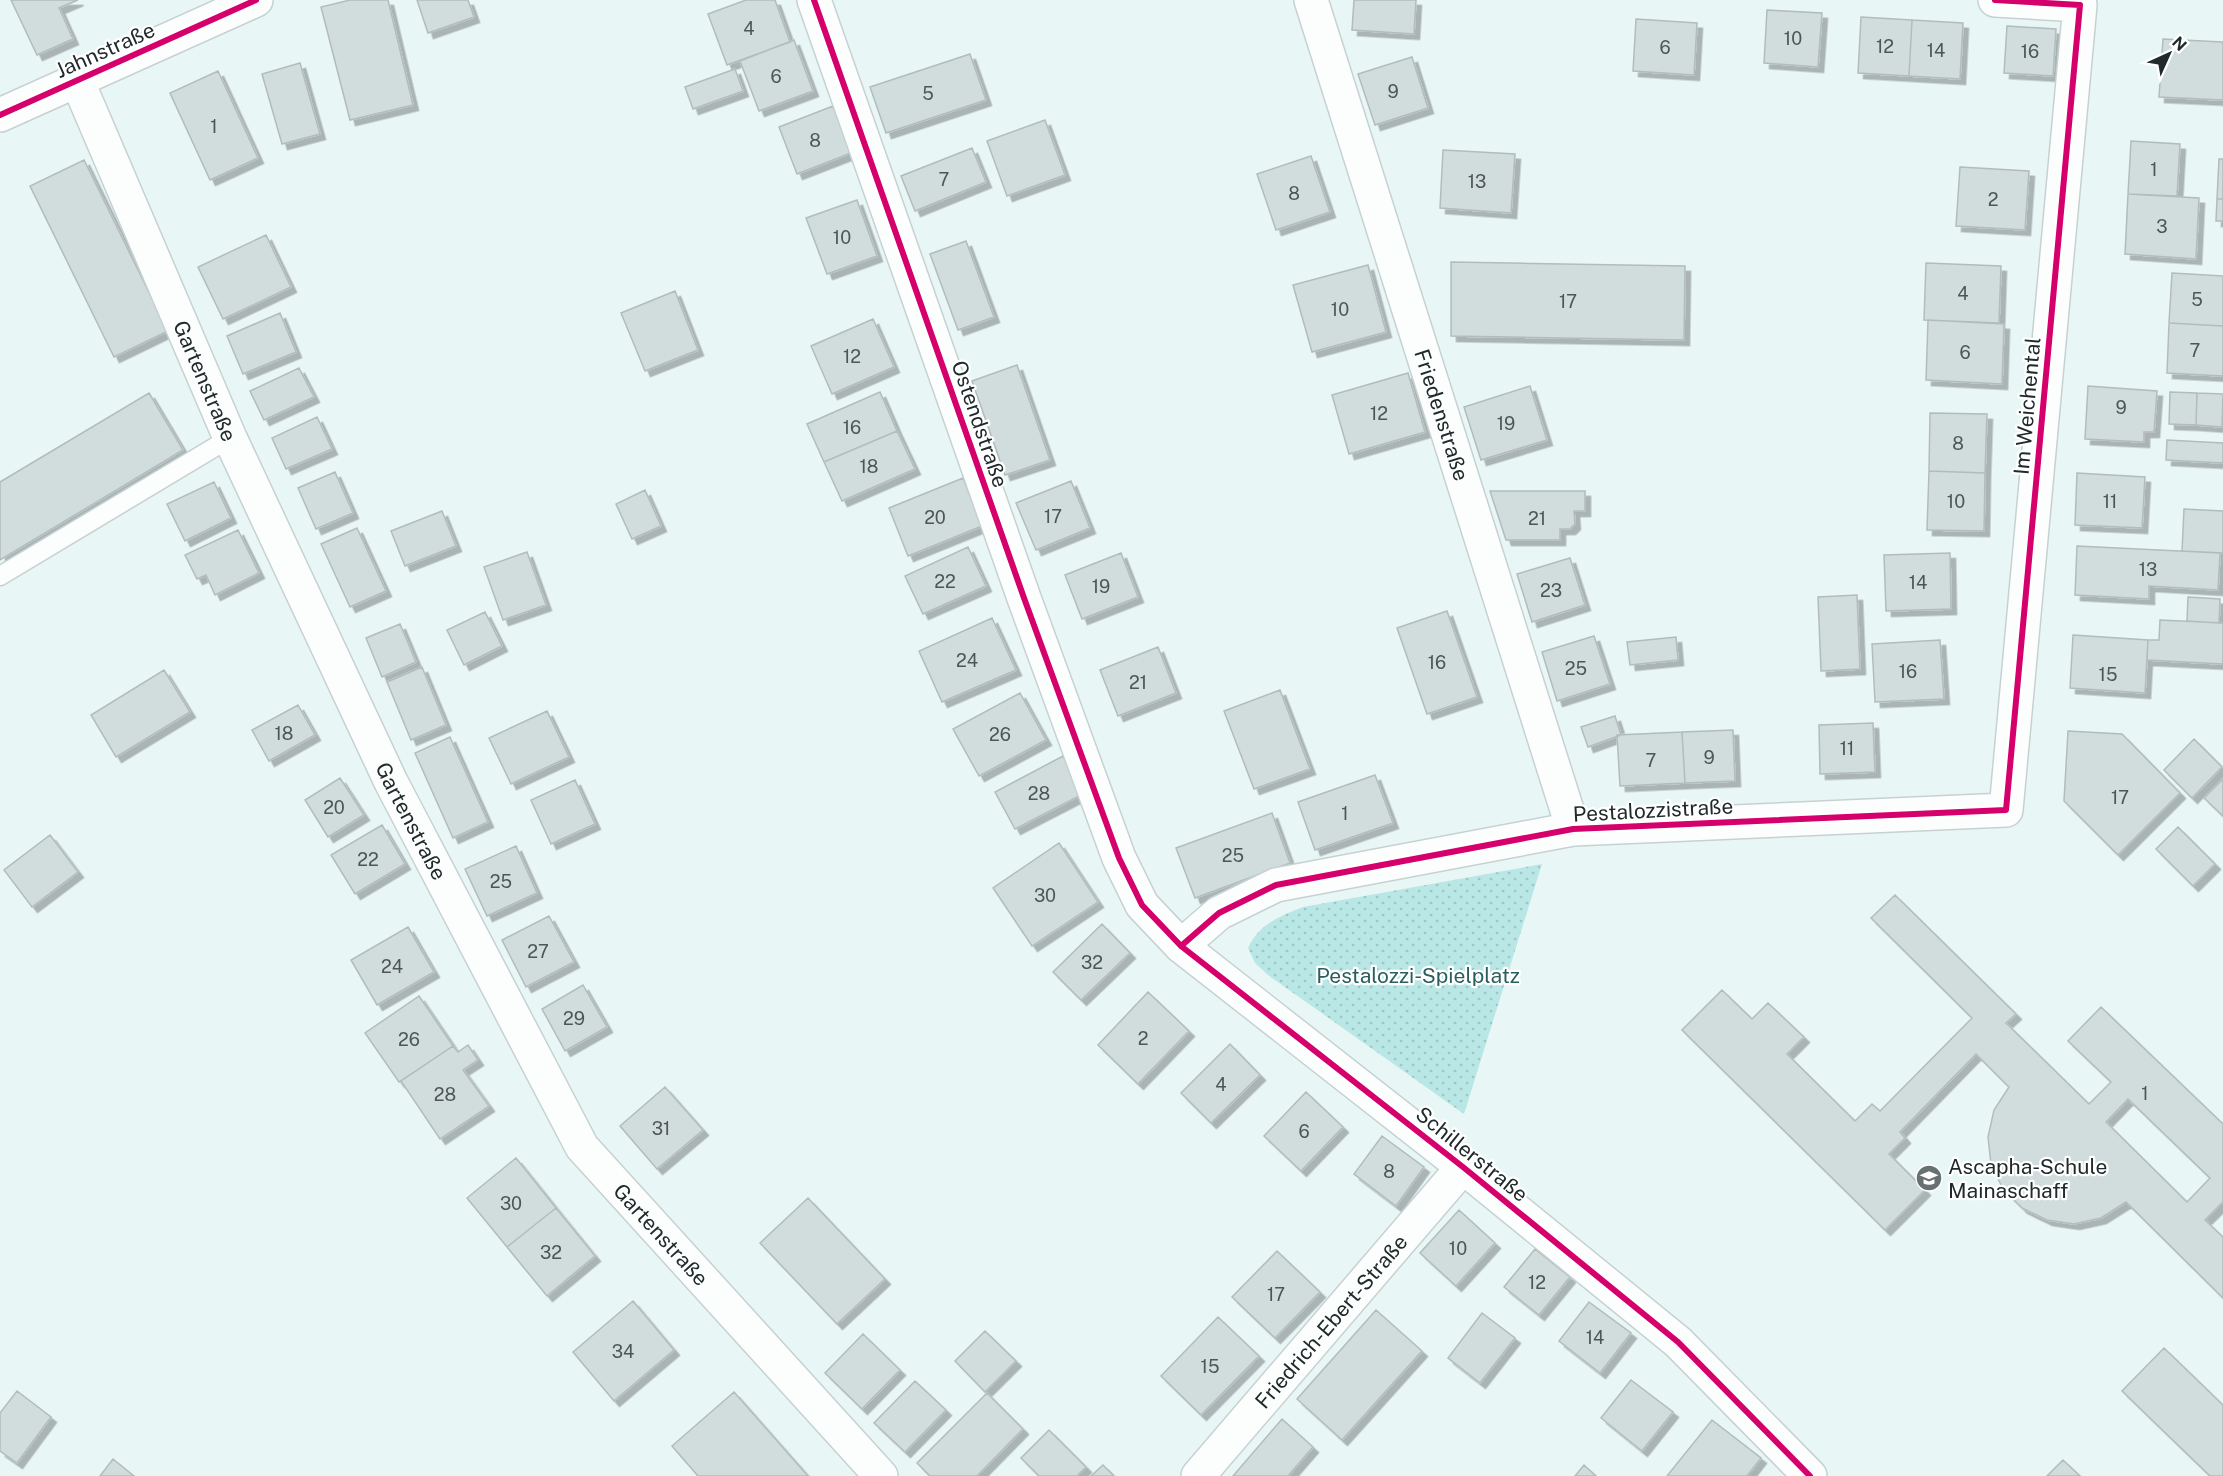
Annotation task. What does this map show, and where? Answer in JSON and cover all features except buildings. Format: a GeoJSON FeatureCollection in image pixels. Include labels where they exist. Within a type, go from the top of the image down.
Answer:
{"type":"FeatureCollection","features":[{"type":"Feature","properties":{"kind":"street","name":"Jahnstraße"},"geometry":{"type":"LineString","coordinates":[[2,111],[256,0]]}},
{"type":"Feature","properties":{"kind":"street","name":"Ostendstraße"},"geometry":{"type":"LineString","coordinates":[[814,0],[1024,598],[1119,858]]}},
{"type":"Feature","properties":{"kind":"street","name":"Friedenstraße"},"geometry":{"type":"LineString","coordinates":[[1311,0],[1573,829]]}},
{"type":"Feature","properties":{"kind":"street","name":"Im Weichental"},"geometry":{"type":"LineString","coordinates":[[1995,0],[2080,5],[2006,810]]}},
{"type":"Feature","properties":{"kind":"street","name":"Gartenstraße"},"geometry":{"type":"LineString","coordinates":[[77,80],[230,438],[391,782],[582,1147],[881,1476]]}},
{"type":"Feature","properties":{"kind":"street","name":"Pestalozzistraße"},"geometry":{"type":"LineString","coordinates":[[1181,946],[1219,912],[1276,885],[1573,829],[2006,810]]}},
{"type":"Feature","properties":{"kind":"street","name":"Schillerstraße"},"geometry":{"type":"LineString","coordinates":[[1119,858],[1143,905],[1181,946],[1463,1167],[1678,1342],[1810,1476]]}},
{"type":"Feature","properties":{"kind":"street","name":"Friedrich-Ebert-Straße"},"geometry":{"type":"LineString","coordinates":[[1198,1476],[1463,1167]]}},
{"type":"Feature","properties":{"kind":"lane"},"geometry":{"type":"LineString","coordinates":[[0,576],[230,438]]}},
{"type":"Feature","properties":{"kind":"green space","name":"Pestalozzi-Spielplatz"},"geometry":{"type":"Polygon","coordinates":[[[1542,864],[1464,1114],[1268,975],[1255,963],[1248,948],[1264,927],[1303,907],[1542,864]]]}},
{"type":"Feature","properties":{"kind":"cycle path"},"geometry":{"type":"LineString","coordinates":[[0,115],[256,0]]}},
{"type":"Feature","properties":{"kind":"cycle path"},"geometry":{"type":"LineString","coordinates":[[814,0],[1024,598],[1119,858],[1142,905],[1181,946],[1463,1167],[1678,1342],[1810,1476]]}},
{"type":"Feature","properties":{"kind":"cycle path"},"geometry":{"type":"LineString","coordinates":[[1181,946],[1219,913],[1276,885],[1573,829],[2006,810],[2080,5],[1995,0]]}},
{"type":"Feature","properties":{"kind":"place","name":"Ascapha-Schule Mainaschaff"},"geometry":{"type":"Point","coordinates":[1929,1178]}}]}
